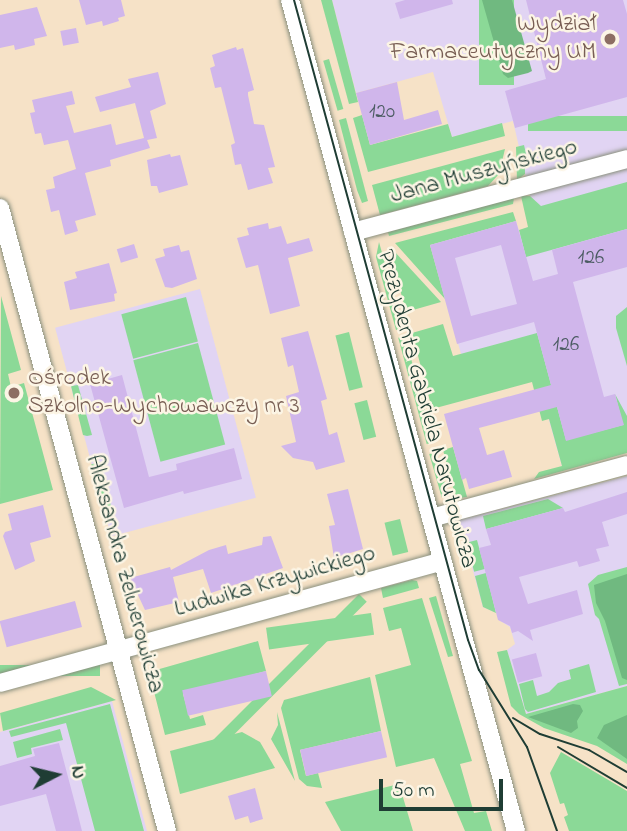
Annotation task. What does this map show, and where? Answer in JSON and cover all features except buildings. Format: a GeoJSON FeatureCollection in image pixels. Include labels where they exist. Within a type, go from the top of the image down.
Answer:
{"type":"FeatureCollection","features":[{"type":"Feature","properties":{"kind":"street","name":"Prezydenta Gabriela Narutowicza"},"geometry":{"type":"LineString","coordinates":[[290,0],[516,831]]}},
{"type":"Feature","properties":{"kind":"street","name":"Jana Muszyńskiego"},"geometry":{"type":"LineString","coordinates":[[353,232],[627,159]]}},
{"type":"Feature","properties":{"kind":"street","name":"Aleksandra Zelwerowicza"},"geometry":{"type":"LineString","coordinates":[[0,208],[167,831]]}},
{"type":"Feature","properties":{"kind":"street"},"geometry":{"type":"LineString","coordinates":[[431,518],[627,465]]}},
{"type":"Feature","properties":{"kind":"street","name":"Ludwika Krzywickiego"},"geometry":{"type":"LineString","coordinates":[[0,683],[442,561]]}},
{"type":"Feature","properties":{"kind":"shaded area"},"geometry":{"type":"Polygon","coordinates":[[[332,0],[627,0],[627,449],[562,466],[537,378],[473,396],[430,245],[516,221],[520,234],[538,229],[513,121],[452,137],[433,72],[356,93],[332,0]]]}},
{"type":"Feature","properties":{"kind":"shaded area"},"geometry":{"type":"Polygon","coordinates":[[[200,289],[256,498],[111,536],[55,328],[200,289]]]}},
{"type":"Feature","properties":{"kind":"shaded area"},"geometry":{"type":"Polygon","coordinates":[[[627,476],[627,686],[526,714],[507,650],[515,644],[510,627],[499,620],[497,613],[483,607],[459,520],[627,476]]]}},
{"type":"Feature","properties":{"kind":"shaded area"},"geometry":{"type":"Polygon","coordinates":[[[112,701],[147,831],[0,831],[0,732],[112,701]]]}},
{"type":"Feature","properties":{"kind":"green space"},"geometry":{"type":"Polygon","coordinates":[[[321,0],[332,0],[358,102],[349,104],[321,0]]]}},
{"type":"Feature","properties":{"kind":"green space"},"geometry":{"type":"Polygon","coordinates":[[[479,0],[514,0],[514,85],[479,85],[479,0]]]}},
{"type":"Feature","properties":{"kind":"green space"},"geometry":{"type":"Polygon","coordinates":[[[482,0],[512,0],[532,71],[508,78],[503,74],[482,0]]]}},
{"type":"Feature","properties":{"kind":"green space"},"geometry":{"type":"Polygon","coordinates":[[[329,59],[343,109],[338,111],[323,61],[329,59]]]}},
{"type":"Feature","properties":{"kind":"green space"},"geometry":{"type":"Polygon","coordinates":[[[362,115],[370,145],[448,124],[452,137],[502,123],[505,136],[368,172],[353,118],[362,115]]]}},
{"type":"Feature","properties":{"kind":"green space"},"geometry":{"type":"Polygon","coordinates":[[[528,116],[627,116],[627,131],[528,131],[528,116]]]}},
{"type":"Feature","properties":{"kind":"green space"},"geometry":{"type":"Polygon","coordinates":[[[346,118],[368,201],[362,203],[339,120],[346,118]]]}},
{"type":"Feature","properties":{"kind":"green space"},"geometry":{"type":"Polygon","coordinates":[[[524,145],[528,162],[525,163],[525,174],[517,180],[516,147],[524,145]]]}},
{"type":"Feature","properties":{"kind":"green space"},"geometry":{"type":"Polygon","coordinates":[[[505,149],[499,174],[488,186],[380,215],[372,185],[505,149]]]}},
{"type":"Feature","properties":{"kind":"green space"},"geometry":{"type":"Polygon","coordinates":[[[627,182],[627,229],[526,257],[519,230],[528,227],[521,196],[530,196],[541,206],[627,182]]]}},
{"type":"Feature","properties":{"kind":"green space"},"geometry":{"type":"Polygon","coordinates":[[[514,198],[513,204],[389,236],[388,232],[514,198]]]}},
{"type":"Feature","properties":{"kind":"green space"},"geometry":{"type":"Polygon","coordinates":[[[513,212],[516,221],[430,245],[445,299],[395,243],[513,212]]]}},
{"type":"Feature","properties":{"kind":"green space"},"geometry":{"type":"Polygon","coordinates":[[[379,242],[403,328],[396,330],[376,257],[379,242]]]}},
{"type":"Feature","properties":{"kind":"green space"},"geometry":{"type":"Polygon","coordinates":[[[394,251],[441,302],[406,312],[390,252],[394,251]]]}},
{"type":"Feature","properties":{"kind":"green space","name":"Ośrodek Szkolno-Wychowawczy nr 3"},"geometry":{"type":"Polygon","coordinates":[[[1,296],[21,370],[8,374],[11,387],[24,383],[53,490],[0,504],[1,296]]]}},
{"type":"Feature","properties":{"kind":"green space"},"geometry":{"type":"Polygon","coordinates":[[[186,297],[198,341],[133,359],[121,314],[186,297]]]}},
{"type":"Feature","properties":{"kind":"green space"},"geometry":{"type":"Polygon","coordinates":[[[627,307],[627,366],[616,328],[616,316],[627,307]]]}},
{"type":"Feature","properties":{"kind":"green space"},"geometry":{"type":"Polygon","coordinates":[[[443,324],[453,356],[537,333],[566,440],[623,425],[615,394],[627,416],[627,453],[534,479],[539,472],[562,466],[549,419],[542,421],[532,382],[432,409],[412,333],[443,324]]]}},
{"type":"Feature","properties":{"kind":"green space"},"geometry":{"type":"Polygon","coordinates":[[[349,332],[363,387],[349,391],[335,335],[349,332]]]}},
{"type":"Feature","properties":{"kind":"green space"},"geometry":{"type":"Polygon","coordinates":[[[405,336],[433,442],[427,444],[398,338],[405,336]]]}},
{"type":"Feature","properties":{"kind":"green space"},"geometry":{"type":"Polygon","coordinates":[[[198,343],[225,444],[160,462],[133,360],[198,343]]]}},
{"type":"Feature","properties":{"kind":"green space"},"geometry":{"type":"Polygon","coordinates":[[[78,385],[92,435],[83,435],[71,386],[78,385]]]}},
{"type":"Feature","properties":{"kind":"green space"},"geometry":{"type":"Polygon","coordinates":[[[367,400],[376,437],[364,440],[354,403],[367,400]]]}},
{"type":"Feature","properties":{"kind":"green space"},"geometry":{"type":"Polygon","coordinates":[[[453,447],[467,497],[460,498],[455,495],[443,450],[453,447]]]}},
{"type":"Feature","properties":{"kind":"green space"},"geometry":{"type":"Polygon","coordinates":[[[436,452],[448,495],[442,497],[429,454],[436,452]]]}},
{"type":"Feature","properties":{"kind":"green space"},"geometry":{"type":"Polygon","coordinates":[[[100,462],[112,510],[103,512],[91,464],[100,462]]]}},
{"type":"Feature","properties":{"kind":"green space"},"geometry":{"type":"Polygon","coordinates":[[[548,499],[563,508],[486,529],[483,516],[548,499]]]}},
{"type":"Feature","properties":{"kind":"green space"},"geometry":{"type":"Polygon","coordinates":[[[400,519],[408,552],[393,556],[384,523],[400,519]]]}},
{"type":"Feature","properties":{"kind":"green space"},"geometry":{"type":"Polygon","coordinates":[[[477,540],[485,569],[474,572],[466,543],[477,540]]]}},
{"type":"Feature","properties":{"kind":"green space"},"geometry":{"type":"Polygon","coordinates":[[[627,567],[627,684],[619,686],[599,619],[595,615],[588,584],[598,575],[627,567]]]}},
{"type":"Feature","properties":{"kind":"green space"},"geometry":{"type":"Polygon","coordinates":[[[486,573],[496,613],[483,607],[475,576],[486,573]]]}},
{"type":"Feature","properties":{"kind":"green space"},"geometry":{"type":"Polygon","coordinates":[[[627,574],[627,680],[622,678],[605,621],[596,603],[594,585],[627,574]]]}},
{"type":"Feature","properties":{"kind":"green space"},"geometry":{"type":"Polygon","coordinates":[[[417,581],[419,588],[383,598],[381,588],[417,581]]]}},
{"type":"Feature","properties":{"kind":"green space"},"geometry":{"type":"Polygon","coordinates":[[[359,594],[367,602],[208,760],[201,752],[359,594]]]}},
{"type":"Feature","properties":{"kind":"green space"},"geometry":{"type":"Polygon","coordinates":[[[436,596],[453,656],[448,657],[429,598],[436,596]]]}},
{"type":"Feature","properties":{"kind":"green space"},"geometry":{"type":"Polygon","coordinates":[[[422,598],[472,761],[460,764],[474,813],[486,811],[492,831],[465,831],[434,758],[396,767],[375,675],[411,665],[401,628],[389,631],[383,608],[422,598]]]}},
{"type":"Feature","properties":{"kind":"green space"},"geometry":{"type":"Polygon","coordinates":[[[371,613],[374,635],[269,650],[266,628],[371,613]]]}},
{"type":"Feature","properties":{"kind":"green space"},"geometry":{"type":"Polygon","coordinates":[[[258,641],[266,671],[183,694],[190,719],[203,715],[206,725],[165,735],[149,672],[258,641]]]}},
{"type":"Feature","properties":{"kind":"green space"},"geometry":{"type":"Polygon","coordinates":[[[507,650],[526,714],[627,686],[627,764],[597,746],[544,728],[519,714],[511,706],[497,652],[507,650]]]}},
{"type":"Feature","properties":{"kind":"green space"},"geometry":{"type":"Polygon","coordinates":[[[589,664],[596,692],[528,712],[525,709],[519,684],[533,680],[537,696],[549,692],[558,683],[571,679],[569,670],[589,664]]]}},
{"type":"Feature","properties":{"kind":"green space"},"geometry":{"type":"Polygon","coordinates":[[[0,665],[100,665],[100,676],[0,676],[0,665]]]}},
{"type":"Feature","properties":{"kind":"green space"},"geometry":{"type":"Polygon","coordinates":[[[370,677],[381,731],[300,750],[306,776],[318,773],[322,788],[307,786],[299,779],[281,708],[284,700],[370,677]]]}},
{"type":"Feature","properties":{"kind":"green space"},"geometry":{"type":"Polygon","coordinates":[[[91,687],[116,700],[3,731],[0,713],[91,687]]]}},
{"type":"Feature","properties":{"kind":"green space"},"geometry":{"type":"Polygon","coordinates":[[[110,704],[144,831],[95,831],[66,723],[11,737],[9,731],[110,704]]]}},
{"type":"Feature","properties":{"kind":"green space"},"geometry":{"type":"Polygon","coordinates":[[[573,704],[580,705],[583,711],[577,721],[578,728],[571,733],[528,717],[573,704]]]}},
{"type":"Feature","properties":{"kind":"green space"},"geometry":{"type":"Polygon","coordinates":[[[277,712],[295,781],[271,739],[278,725],[277,712]]]}},
{"type":"Feature","properties":{"kind":"green space"},"geometry":{"type":"Polygon","coordinates":[[[627,715],[627,759],[597,738],[604,725],[627,715]]]}},
{"type":"Feature","properties":{"kind":"green space"},"geometry":{"type":"Polygon","coordinates":[[[60,729],[63,740],[31,748],[32,754],[17,758],[13,742],[60,729]]]}},
{"type":"Feature","properties":{"kind":"green space"},"geometry":{"type":"Polygon","coordinates":[[[242,732],[260,742],[275,768],[180,794],[170,751],[242,732]]]}},
{"type":"Feature","properties":{"kind":"green space"},"geometry":{"type":"Polygon","coordinates":[[[561,752],[627,791],[627,831],[569,831],[564,817],[568,815],[564,803],[560,804],[550,773],[561,752]]]}},
{"type":"Feature","properties":{"kind":"green space"},"geometry":{"type":"Polygon","coordinates":[[[399,784],[413,831],[341,831],[325,802],[399,784]]]}},
{"type":"Feature","properties":{"kind":"tram line"},"geometry":{"type":"LineString","coordinates":[[294,0],[468,640],[479,670],[527,747],[557,831]]}},
{"type":"Feature","properties":{"kind":"tram line"},"geometry":{"type":"LineString","coordinates":[[513,718],[540,734],[589,750],[627,772]]}},
{"type":"Feature","properties":{"kind":"tram line"},"geometry":{"type":"LineString","coordinates":[[558,747],[627,788]]}},
{"type":"Feature","properties":{"kind":"place","name":"Wydział Farmaceutyczny UM"},"geometry":{"type":"Point","coordinates":[610,39]}},
{"type":"Feature","properties":{"kind":"place","name":"Ośrodek Szkolno-Wychowawczy nr 3"},"geometry":{"type":"Point","coordinates":[14,393]}}]}
